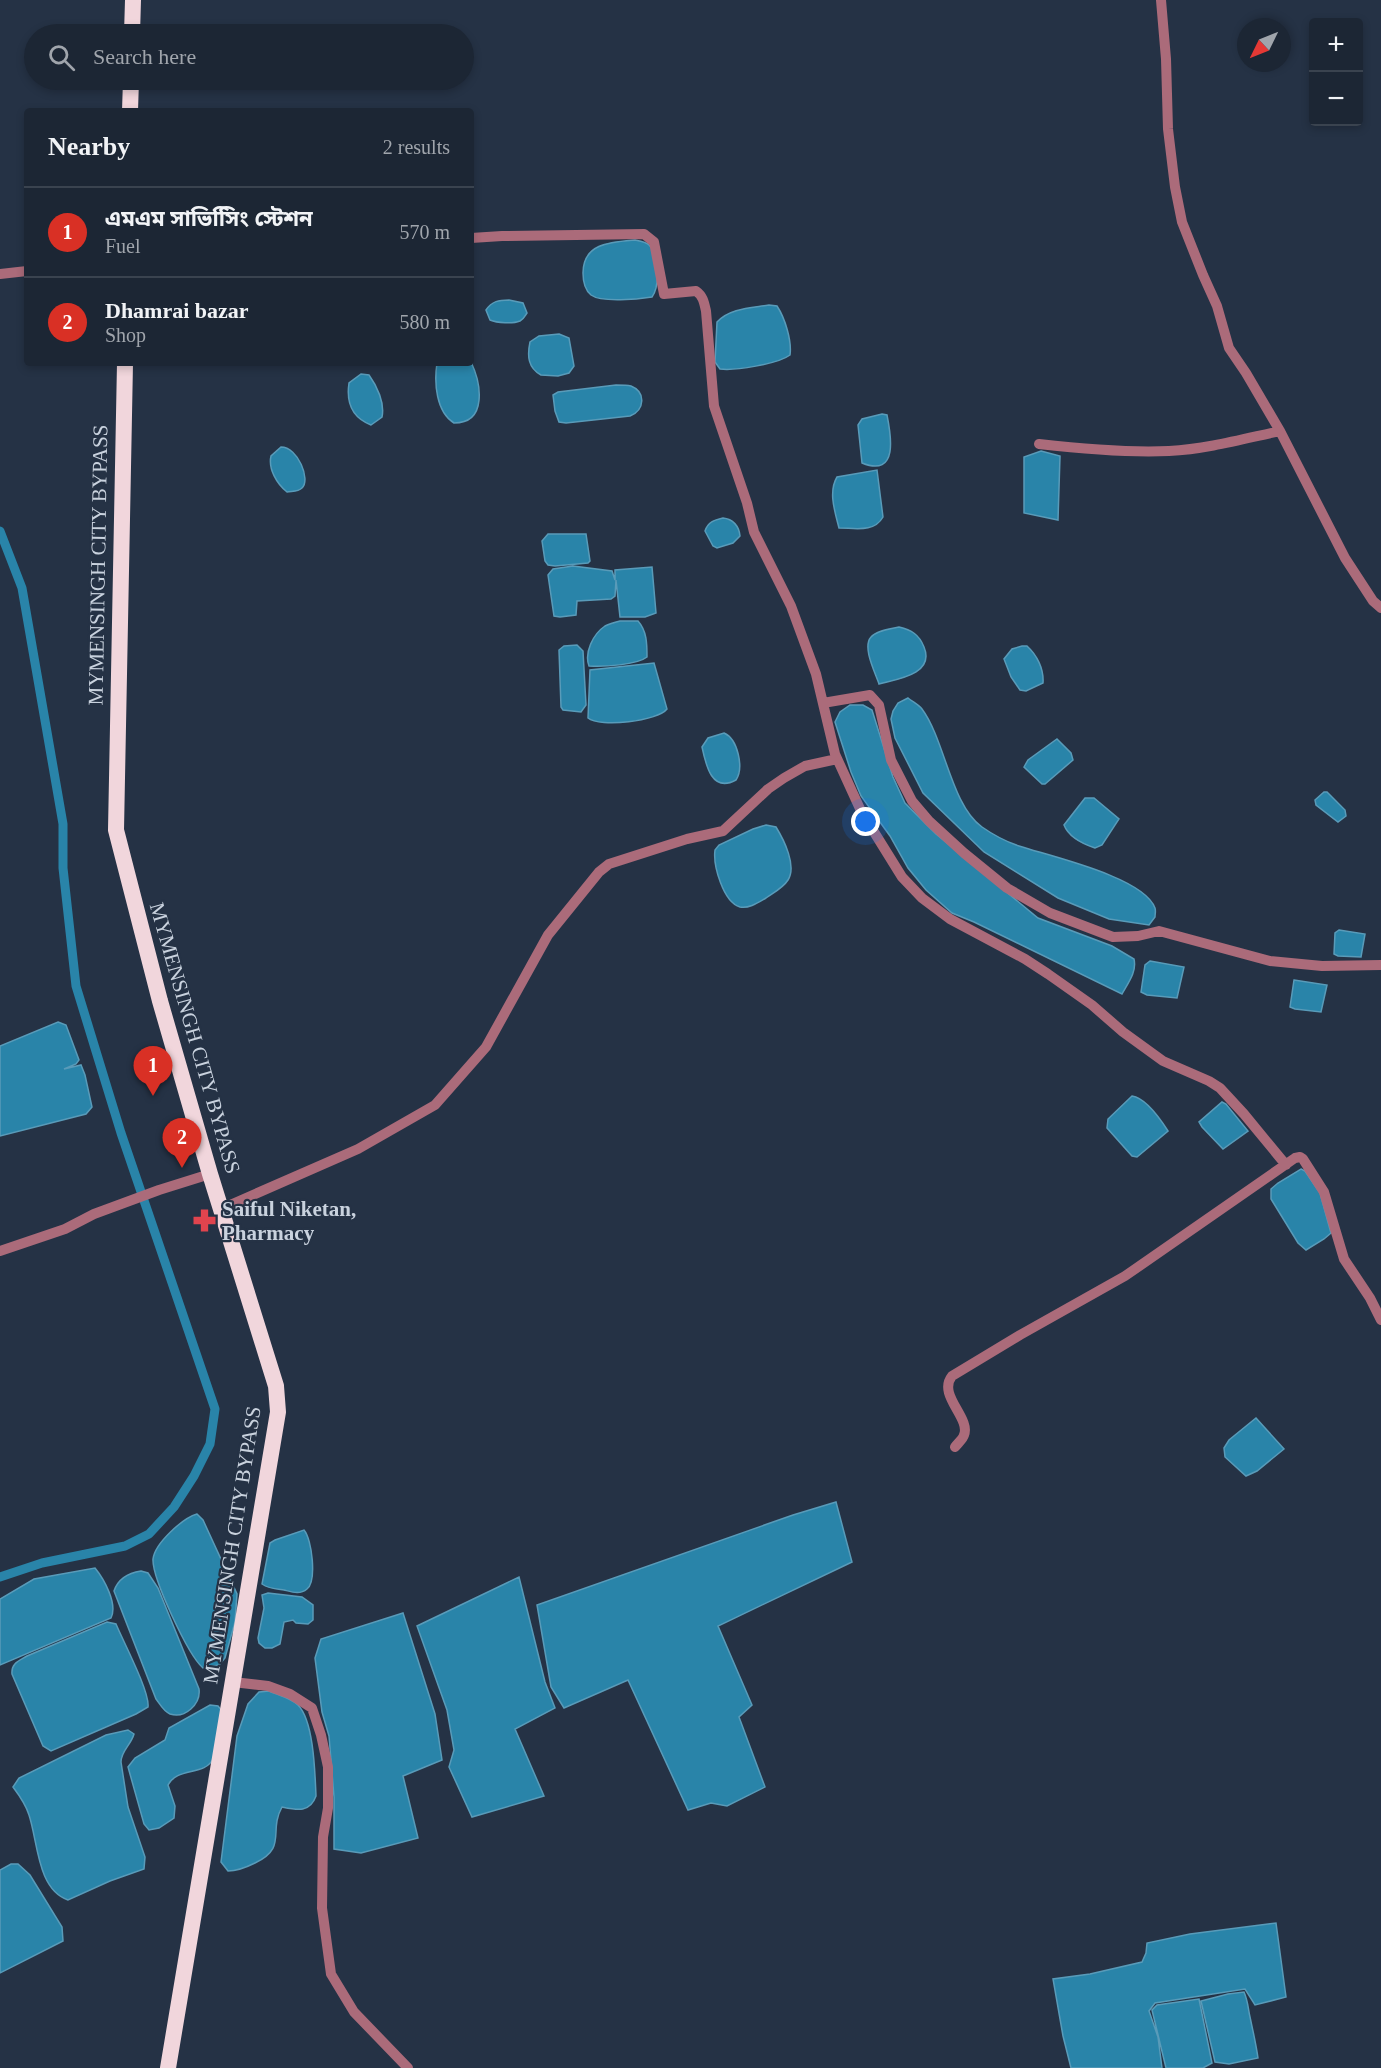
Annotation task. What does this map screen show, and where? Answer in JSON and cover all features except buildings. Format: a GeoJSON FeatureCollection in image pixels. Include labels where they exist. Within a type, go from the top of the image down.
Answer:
{"type":"FeatureCollection","features":[{"type":"Feature","properties":{"kind":"highway"},"geometry":{"type":"LineString","coordinates":[[132,24],[133,0]]}},
{"type":"Feature","properties":{"kind":"highway"},"geometry":{"type":"LineString","coordinates":[[130,108],[131,90]]}},
{"type":"Feature","properties":{"kind":"highway","name":"MYMENSINGH CITY BYPASS"},"geometry":{"type":"LineString","coordinates":[[125,366],[116,830],[160,1001],[210,1174],[276,1386],[278,1412],[168,2068]]}},
{"type":"Feature","properties":{"kind":"street"},"geometry":{"type":"LineString","coordinates":[[1161,0],[1168,129],[1182,222],[1217,306],[1229,348],[1246,372],[1280,431],[1336,541],[1373,601],[1381,608]]}},
{"type":"Feature","properties":{"kind":"street"},"geometry":{"type":"LineString","coordinates":[[474,238],[644,234],[654,242],[664,294],[696,291],[700,294],[706,311],[714,406],[754,532],[791,606],[816,674],[837,759],[861,811],[883,849],[902,877],[922,898],[950,919],[1048,974],[1092,1005],[1123,1032],[1163,1061],[1220,1088],[1286,1165]]}},
{"type":"Feature","properties":{"kind":"street"},"geometry":{"type":"LineString","coordinates":[[0,274],[24,271]]}},
{"type":"Feature","properties":{"kind":"street"},"geometry":{"type":"LineString","coordinates":[[1039,444],[1107,451],[1171,451],[1226,443],[1280,431]]}},
{"type":"Feature","properties":{"kind":"street"},"geometry":{"type":"LineString","coordinates":[[823,703],[870,695],[879,705],[891,760],[912,801],[929,821],[964,853],[1007,888],[1050,914],[1113,938],[1159,931],[1270,961],[1322,966],[1381,965]]}},
{"type":"Feature","properties":{"kind":"street"},"geometry":{"type":"LineString","coordinates":[[221,1209],[358,1149],[435,1105],[486,1047],[548,935],[594,878],[609,864],[687,839],[723,831],[768,789],[784,778],[805,766],[837,759]]}},
{"type":"Feature","properties":{"kind":"street"},"geometry":{"type":"LineString","coordinates":[[956,1447],[965,1435],[965,1429],[950,1397],[948,1384],[952,1376],[1125,1276],[1295,1158],[1300,1157],[1324,1192],[1344,1259],[1370,1298],[1381,1320]]}},
{"type":"Feature","properties":{"kind":"street"},"geometry":{"type":"LineString","coordinates":[[0,1251],[65,1229],[159,1190],[210,1174]]}},
{"type":"Feature","properties":{"kind":"street"},"geometry":{"type":"LineString","coordinates":[[233,1682],[268,1686],[290,1694],[312,1708],[328,1767],[328,1808],[323,1837],[322,1908],[332,1974],[354,2012],[408,2068]]}},
{"type":"Feature","properties":{"kind":"water"},"geometry":{"type":"Polygon","coordinates":[[[635,240],[648,244],[655,256],[657,278],[652,297],[612,300],[591,295],[586,288],[583,276],[584,263],[588,255],[608,243],[635,240]]]}},
{"type":"Feature","properties":{"kind":"water"},"geometry":{"type":"Polygon","coordinates":[[[502,300],[523,303],[527,313],[523,318],[520,321],[509,323],[490,320],[486,310],[488,307],[502,300]]]}},
{"type":"Feature","properties":{"kind":"water"},"geometry":{"type":"Polygon","coordinates":[[[769,305],[777,306],[783,317],[789,337],[790,355],[756,366],[720,369],[715,362],[717,322],[734,311],[769,305]]]}},
{"type":"Feature","properties":{"kind":"water"},"geometry":{"type":"Polygon","coordinates":[[[559,334],[569,338],[574,366],[569,373],[558,376],[541,375],[531,365],[530,342],[539,336],[559,334]]]}},
{"type":"Feature","properties":{"kind":"water"},"geometry":{"type":"Polygon","coordinates":[[[437,366],[473,366],[479,400],[472,416],[465,421],[454,423],[448,418],[440,404],[436,379],[437,366]]]}},
{"type":"Feature","properties":{"kind":"water"},"geometry":{"type":"Polygon","coordinates":[[[361,374],[369,375],[381,400],[382,417],[371,425],[355,414],[350,403],[349,383],[361,374]]]}},
{"type":"Feature","properties":{"kind":"water"},"geometry":{"type":"Polygon","coordinates":[[[616,385],[631,386],[639,392],[642,401],[639,410],[630,416],[559,422],[553,395],[558,392],[616,385]]]}},
{"type":"Feature","properties":{"kind":"water"},"geometry":{"type":"Polygon","coordinates":[[[887,415],[890,433],[890,452],[887,460],[882,465],[874,466],[862,463],[858,425],[862,419],[887,415]]]}},
{"type":"Feature","properties":{"kind":"water"},"geometry":{"type":"Polygon","coordinates":[[[281,447],[293,452],[301,464],[305,478],[299,490],[287,492],[272,471],[271,456],[281,447]]]}},
{"type":"Feature","properties":{"kind":"water"},"geometry":{"type":"Polygon","coordinates":[[[1041,451],[1060,456],[1058,520],[1024,513],[1024,457],[1041,451]]]}},
{"type":"Feature","properties":{"kind":"water"},"geometry":{"type":"Polygon","coordinates":[[[877,470],[883,517],[869,528],[839,528],[833,496],[837,477],[877,470]]]}},
{"type":"Feature","properties":{"kind":"water"},"geometry":{"type":"Polygon","coordinates":[[[723,518],[735,524],[740,536],[733,543],[717,548],[713,546],[705,531],[712,522],[723,518]]]}},
{"type":"Feature","properties":{"kind":"water"},"geometry":{"type":"Polygon","coordinates":[[[548,534],[586,534],[590,561],[588,563],[548,565],[545,561],[542,541],[548,534]]]}},
{"type":"Feature","properties":{"kind":"water"},"geometry":{"type":"Polygon","coordinates":[[[573,566],[612,571],[615,580],[615,570],[652,567],[656,613],[645,617],[620,617],[616,580],[615,596],[611,599],[577,601],[576,615],[554,616],[548,575],[553,569],[573,566]]]}},
{"type":"Feature","properties":{"kind":"water"},"geometry":{"type":"Polygon","coordinates":[[[620,621],[638,621],[641,625],[646,638],[647,657],[628,664],[589,666],[589,650],[597,634],[605,626],[620,621]]]}},
{"type":"Feature","properties":{"kind":"water"},"geometry":{"type":"Polygon","coordinates":[[[899,627],[911,631],[920,639],[926,656],[924,663],[913,674],[879,684],[870,660],[869,641],[877,633],[899,627]]]}},
{"type":"Feature","properties":{"kind":"water"},"geometry":{"type":"Polygon","coordinates":[[[577,645],[583,651],[586,705],[581,712],[563,710],[561,707],[559,650],[564,646],[577,645]]]}},
{"type":"Feature","properties":{"kind":"water"},"geometry":{"type":"Polygon","coordinates":[[[1027,646],[1034,654],[1043,678],[1043,683],[1026,691],[1020,690],[1011,677],[1004,659],[1012,649],[1027,646]]]}},
{"type":"Feature","properties":{"kind":"water"},"geometry":{"type":"Polygon","coordinates":[[[654,663],[667,709],[653,717],[629,722],[604,722],[588,718],[590,670],[654,663]]]}},
{"type":"Feature","properties":{"kind":"water"},"geometry":{"type":"Polygon","coordinates":[[[908,698],[921,708],[930,722],[955,788],[971,817],[1000,838],[1094,869],[1133,887],[1147,897],[1155,908],[1155,917],[1149,925],[1109,919],[1058,898],[984,852],[923,793],[895,738],[891,719],[893,711],[898,703],[908,698]]]}},
{"type":"Feature","properties":{"kind":"water"},"geometry":{"type":"Polygon","coordinates":[[[850,705],[863,705],[872,710],[893,777],[905,803],[936,834],[1038,918],[1112,946],[1134,959],[1133,973],[1122,994],[952,913],[926,890],[908,868],[890,836],[861,796],[851,772],[835,722],[840,712],[850,705]]]}},
{"type":"Feature","properties":{"kind":"water"},"geometry":{"type":"Polygon","coordinates":[[[724,733],[733,741],[739,761],[736,780],[728,783],[721,783],[712,776],[702,747],[708,738],[724,733]]]}},
{"type":"Feature","properties":{"kind":"water"},"geometry":{"type":"Polygon","coordinates":[[[1057,739],[1071,753],[1073,760],[1045,784],[1042,784],[1024,767],[1028,760],[1057,739]]]}},
{"type":"Feature","properties":{"kind":"water"},"geometry":{"type":"Polygon","coordinates":[[[1327,792],[1345,810],[1346,816],[1338,822],[1316,805],[1315,800],[1327,792]]]}},
{"type":"Feature","properties":{"kind":"water"},"geometry":{"type":"Polygon","coordinates":[[[1085,798],[1094,798],[1119,819],[1102,845],[1095,848],[1073,837],[1064,825],[1085,798]]]}},
{"type":"Feature","properties":{"kind":"water"},"geometry":{"type":"Polygon","coordinates":[[[766,825],[776,827],[783,839],[790,861],[790,874],[788,880],[778,890],[766,898],[750,906],[740,907],[729,898],[720,882],[715,850],[719,845],[766,825]]]}},
{"type":"Feature","properties":{"kind":"water"},"geometry":{"type":"Polygon","coordinates":[[[1339,930],[1365,934],[1361,957],[1334,954],[1335,933],[1339,930]]]}},
{"type":"Feature","properties":{"kind":"water"},"geometry":{"type":"Polygon","coordinates":[[[1150,961],[1184,967],[1177,998],[1147,995],[1141,992],[1145,965],[1150,961]]]}},
{"type":"Feature","properties":{"kind":"water"},"geometry":{"type":"Polygon","coordinates":[[[1294,980],[1327,985],[1321,1012],[1290,1007],[1294,980]]]}},
{"type":"Feature","properties":{"kind":"water"},"geometry":{"type":"Polygon","coordinates":[[[58,1022],[66,1025],[79,1060],[76,1064],[64,1069],[81,1065],[92,1107],[86,1114],[0,1136],[0,1046],[58,1022]]]}},
{"type":"Feature","properties":{"kind":"water"},"geometry":{"type":"Polygon","coordinates":[[[1132,1096],[1148,1105],[1168,1131],[1137,1157],[1132,1156],[1107,1128],[1108,1119],[1132,1096]]]}},
{"type":"Feature","properties":{"kind":"water"},"geometry":{"type":"Polygon","coordinates":[[[1222,1102],[1248,1131],[1223,1149],[1199,1122],[1222,1102]]]}},
{"type":"Feature","properties":{"kind":"water"},"geometry":{"type":"Polygon","coordinates":[[[1301,1169],[1305,1171],[1320,1193],[1331,1233],[1306,1250],[1298,1243],[1271,1199],[1271,1189],[1301,1169]]]}},
{"type":"Feature","properties":{"kind":"water"},"geometry":{"type":"Polygon","coordinates":[[[1256,1418],[1284,1449],[1257,1471],[1246,1476],[1225,1457],[1224,1448],[1229,1440],[1256,1418]]]}},
{"type":"Feature","properties":{"kind":"water"},"geometry":{"type":"Polygon","coordinates":[[[836,1502],[852,1562],[718,1626],[752,1705],[739,1717],[765,1787],[727,1806],[711,1803],[688,1810],[628,1680],[564,1708],[551,1687],[537,1605],[836,1502]]]}},
{"type":"Feature","properties":{"kind":"water"},"geometry":{"type":"Polygon","coordinates":[[[197,1514],[203,1520],[237,1594],[235,1622],[225,1658],[219,1665],[203,1668],[172,1616],[158,1582],[153,1559],[159,1546],[170,1532],[184,1520],[197,1514]]]}},
{"type":"Feature","properties":{"kind":"water"},"geometry":{"type":"Polygon","coordinates":[[[304,1530],[309,1542],[313,1569],[307,1589],[296,1592],[270,1588],[262,1584],[270,1543],[304,1530]]]}},
{"type":"Feature","properties":{"kind":"water"},"geometry":{"type":"Polygon","coordinates":[[[95,1568],[106,1585],[111,1599],[113,1612],[111,1618],[0,1665],[0,1599],[34,1579],[95,1568]]]}},
{"type":"Feature","properties":{"kind":"water"},"geometry":{"type":"Polygon","coordinates":[[[141,1571],[148,1573],[158,1588],[199,1689],[195,1705],[181,1714],[168,1713],[156,1699],[114,1591],[124,1577],[141,1571]]]}},
{"type":"Feature","properties":{"kind":"water"},"geometry":{"type":"Polygon","coordinates":[[[519,1577],[545,1682],[555,1708],[515,1729],[544,1796],[472,1817],[449,1767],[454,1750],[447,1710],[417,1626],[519,1577]]]}},
{"type":"Feature","properties":{"kind":"water"},"geometry":{"type":"Polygon","coordinates":[[[268,1593],[302,1597],[313,1605],[313,1620],[308,1624],[296,1623],[293,1620],[284,1622],[280,1644],[272,1648],[265,1648],[259,1643],[258,1638],[264,1608],[262,1595],[268,1593]]]}},
{"type":"Feature","properties":{"kind":"water"},"geometry":{"type":"Polygon","coordinates":[[[403,1613],[435,1714],[442,1760],[403,1776],[418,1838],[361,1853],[334,1849],[334,1797],[329,1736],[322,1712],[315,1658],[321,1639],[403,1613]]]}},
{"type":"Feature","properties":{"kind":"water"},"geometry":{"type":"Polygon","coordinates":[[[107,1622],[116,1624],[141,1679],[148,1707],[51,1751],[43,1746],[12,1674],[13,1667],[27,1656],[107,1622]]]}},
{"type":"Feature","properties":{"kind":"water"},"geometry":{"type":"Polygon","coordinates":[[[269,1691],[292,1700],[303,1713],[313,1748],[316,1796],[307,1808],[282,1807],[271,1851],[252,1864],[238,1870],[228,1871],[221,1862],[237,1736],[248,1704],[259,1692],[269,1691]]]}},
{"type":"Feature","properties":{"kind":"water"},"geometry":{"type":"Polygon","coordinates":[[[210,1705],[218,1706],[222,1711],[215,1755],[204,1768],[172,1779],[168,1785],[175,1806],[174,1818],[159,1828],[149,1830],[144,1824],[128,1767],[135,1758],[165,1740],[169,1728],[210,1705]]]}},
{"type":"Feature","properties":{"kind":"water"},"geometry":{"type":"Polygon","coordinates":[[[128,1730],[134,1734],[121,1762],[128,1807],[145,1857],[144,1869],[68,1900],[50,1886],[44,1875],[28,1811],[13,1787],[19,1778],[106,1735],[128,1730]]]}},
{"type":"Feature","properties":{"kind":"water"},"geometry":{"type":"Polygon","coordinates":[[[11,1864],[18,1864],[30,1875],[62,1927],[63,1941],[0,1973],[0,1870],[11,1864]]]}},
{"type":"Feature","properties":{"kind":"water"},"geometry":{"type":"Polygon","coordinates":[[[1276,1923],[1286,1997],[1255,2005],[1245,1989],[1155,2003],[1149,2011],[1158,2037],[1162,2068],[1071,2068],[1053,1979],[1090,1974],[1142,1962],[1147,1943],[1190,1934],[1276,1923]]]}},
{"type":"Feature","properties":{"kind":"water"},"geometry":{"type":"Polygon","coordinates":[[[1244,1992],[1258,2058],[1229,2064],[1215,2062],[1201,2001],[1244,1992]]]}},
{"type":"Feature","properties":{"kind":"water"},"geometry":{"type":"Polygon","coordinates":[[[1199,1999],[1212,2063],[1203,2068],[1166,2068],[1152,2010],[1157,2005],[1199,1999]]]}},
{"type":"Feature","properties":{"kind":"waterway"},"geometry":{"type":"LineString","coordinates":[[0,531],[22,588],[63,824],[63,868],[76,986],[121,1133],[215,1409],[210,1444],[194,1476],[174,1507],[149,1534],[125,1546],[42,1563],[0,1577]]}},
{"type":"Feature","properties":{"kind":"place","name":"এমএম সাভ‌িসি‌িং স্ট‌েশন"},"geometry":{"type":"Point","coordinates":[153,1096]}},
{"type":"Feature","properties":{"kind":"place","name":"Dhamrai bazar"},"geometry":{"type":"Point","coordinates":[182,1168]}},
{"type":"Feature","properties":{"kind":"place","name":"Saiful Niketan, Pharmacy"},"geometry":{"type":"Point","coordinates":[204,1221]}}]}
